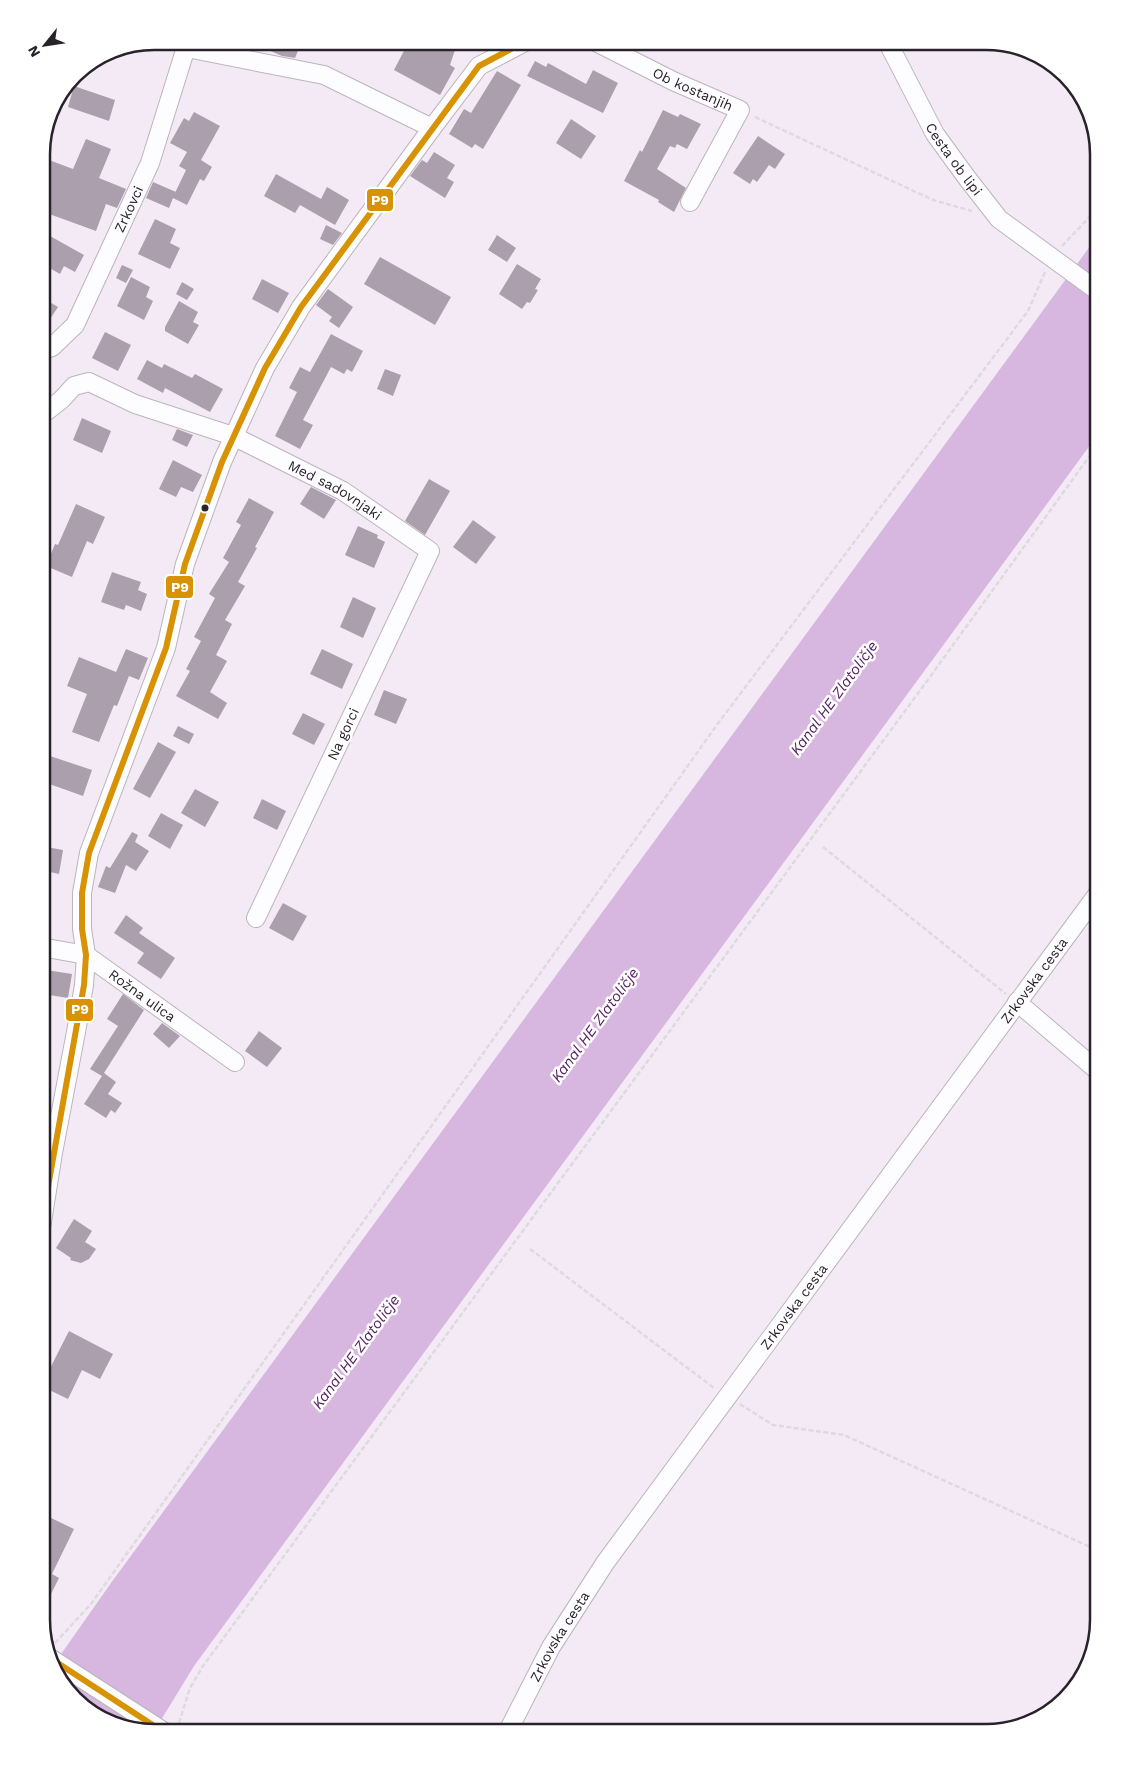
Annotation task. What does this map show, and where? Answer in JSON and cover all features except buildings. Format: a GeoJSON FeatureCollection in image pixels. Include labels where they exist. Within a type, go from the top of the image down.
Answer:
{"type":"FeatureCollection","features":[{"type":"Feature","properties":{"kind":"street","name":"Zrkovci"},"geometry":{"type":"LineString","coordinates":[[50,348],[75,325],[150,163],[186,50]]}},
{"type":"Feature","properties":{"kind":"street","name":"Zrkovci"},"geometry":{"type":"LineString","coordinates":[[214,50],[324,75],[432,128]]}},
{"type":"Feature","properties":{"kind":"street"},"geometry":{"type":"LineString","coordinates":[[50,1172],[84,985],[86,954],[82,929],[82,893],[89,854],[166,648],[188,555],[222,462],[265,368],[301,306],[479,66],[510,50]]}},
{"type":"Feature","properties":{"kind":"street","name":"Ob kostanjih"},"geometry":{"type":"LineString","coordinates":[[616,50],[673,81],[740,110],[690,202]]}},
{"type":"Feature","properties":{"kind":"street","name":"Cesta ob lipi"},"geometry":{"type":"LineString","coordinates":[[891,50],[935,134],[967,178],[999,218],[1051,257]]}},
{"type":"Feature","properties":{"kind":"street"},"geometry":{"type":"LineString","coordinates":[[1051,257],[1090,285]]}},
{"type":"Feature","properties":{"kind":"street","name":"Med sadovnjaki"},"geometry":{"type":"LineString","coordinates":[[50,409],[74,386],[89,382],[136,404],[233,436],[343,491],[430,551]]}},
{"type":"Feature","properties":{"kind":"street","name":"Na gorci"},"geometry":{"type":"LineString","coordinates":[[256,918],[430,551]]}},
{"type":"Feature","properties":{"kind":"street","name":"Zrkovska cesta"},"geometry":{"type":"LineString","coordinates":[[512,1724],[551,1647],[606,1563],[1090,904]]}},
{"type":"Feature","properties":{"kind":"street","name":"Rožna ulica"},"geometry":{"type":"LineString","coordinates":[[50,948],[86,954],[235,1062]]}},
{"type":"Feature","properties":{"kind":"street"},"geometry":{"type":"LineString","coordinates":[[1017,1002],[1090,1064]]}},
{"type":"Feature","properties":{"kind":"street"},"geometry":{"type":"LineString","coordinates":[[56,1654],[167,1724]]}},
{"type":"Feature","properties":{"kind":"path"},"geometry":{"type":"LineString","coordinates":[[740,110],[933,200],[976,212]]}},
{"type":"Feature","properties":{"kind":"path"},"geometry":{"type":"LineString","coordinates":[[54,1648],[91,1604],[720,722],[1028,311],[1051,257],[1090,216]]}},
{"type":"Feature","properties":{"kind":"path"},"geometry":{"type":"LineString","coordinates":[[175,1724],[190,1688],[203,1666],[927,681],[1090,455]]}},
{"type":"Feature","properties":{"kind":"path"},"geometry":{"type":"LineString","coordinates":[[823,847],[1017,1002]]}},
{"type":"Feature","properties":{"kind":"path"},"geometry":{"type":"LineString","coordinates":[[530,1249],[703,1380],[773,1426],[844,1435],[1090,1547]]}},
{"type":"Feature","properties":{"kind":"water","name":"Kanal HE Zlatoličje"},"geometry":{"type":"Polygon","coordinates":[[[1090,246],[1090,445],[194,1666],[159,1724],[134,1722],[108,1713],[96,1706],[76,1689],[58,1660],[111,1583],[1090,246]]]}},
{"type":"Feature","properties":{"kind":"transit line","name":"P9"},"geometry":{"type":"LineString","coordinates":[[50,1176],[84,985],[86,955],[82,929],[82,893],[89,853],[166,648],[185,564],[222,462],[265,368],[301,307],[479,66],[509,50]]}},
{"type":"Feature","properties":{"kind":"transit line","name":"P9"},"geometry":{"type":"LineString","coordinates":[[60,1665],[151,1724]]}}]}
